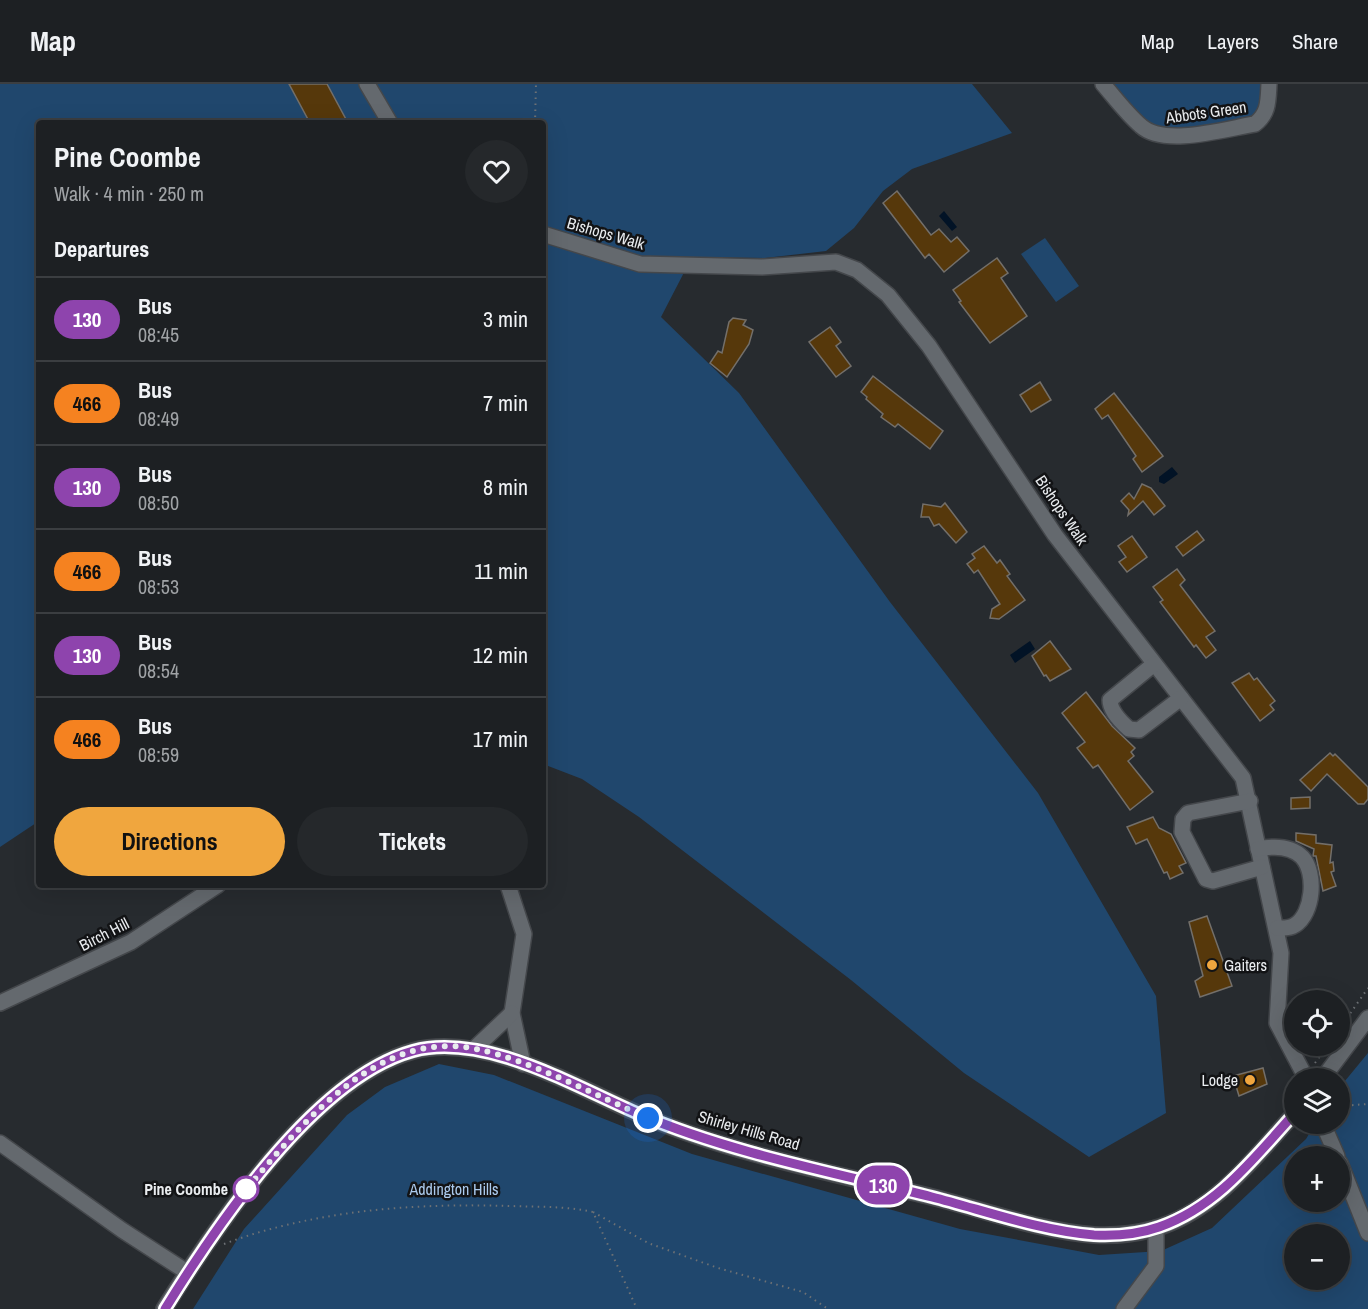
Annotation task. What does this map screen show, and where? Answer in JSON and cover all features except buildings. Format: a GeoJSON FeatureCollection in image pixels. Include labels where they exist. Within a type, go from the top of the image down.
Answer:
{"type":"FeatureCollection","features":[{"type":"Feature","properties":{"kind":"street"},"geometry":{"type":"LineString","coordinates":[[367,84],[388,120]]}},
{"type":"Feature","properties":{"kind":"street","name":"Abbots Green"},"geometry":{"type":"LineString","coordinates":[[1103,84],[1141,127],[1154,135],[1168,137],[1255,124],[1264,118],[1268,106],[1269,84]]}},
{"type":"Feature","properties":{"kind":"street","name":"Bishops Walk"},"geometry":{"type":"LineString","coordinates":[[546,235],[640,264],[762,267],[836,262],[857,270],[888,295],[929,345],[1055,536],[1243,778],[1250,801],[1281,953],[1276,1023],[1301,1068]]}},
{"type":"Feature","properties":{"kind":"street"},"geometry":{"type":"LineString","coordinates":[[1154,664],[1110,700],[1112,710],[1123,724],[1129,729],[1139,730],[1181,698]]}},
{"type":"Feature","properties":{"kind":"street"},"geometry":{"type":"LineString","coordinates":[[1250,801],[1188,813],[1183,819],[1182,832],[1206,879],[1213,881],[1262,867]]}},
{"type":"Feature","properties":{"kind":"street"},"geometry":{"type":"LineString","coordinates":[[1258,849],[1272,846],[1296,853],[1305,862],[1309,877],[1310,897],[1302,919],[1291,927],[1276,928]]}},
{"type":"Feature","properties":{"kind":"street","name":"Birch Hill"},"geometry":{"type":"LineString","coordinates":[[0,1003],[131,942],[213,888]]}},
{"type":"Feature","properties":{"kind":"street"},"geometry":{"type":"LineString","coordinates":[[509,888],[525,934],[512,1013],[523,1064]]}},
{"type":"Feature","properties":{"kind":"street"},"geometry":{"type":"LineString","coordinates":[[475,1048],[512,1013]]}},
{"type":"Feature","properties":{"kind":"street"},"geometry":{"type":"LineString","coordinates":[[1330,1068],[1368,1018]]}},
{"type":"Feature","properties":{"kind":"street","name":"Shirley Hills Road"},"geometry":{"type":"LineString","coordinates":[[165,1309],[199,1253],[270,1161],[323,1107],[353,1082],[381,1065],[411,1052],[452,1046],[475,1048],[523,1064],[680,1130],[787,1160],[1080,1233],[1109,1235],[1156,1228],[1192,1214],[1221,1192],[1284,1125]]}},
{"type":"Feature","properties":{"kind":"street"},"geometry":{"type":"LineString","coordinates":[[0,1143],[122,1230],[187,1272]]}},
{"type":"Feature","properties":{"kind":"street"},"geometry":{"type":"LineString","coordinates":[[1350,1188],[1368,1233]]}},
{"type":"Feature","properties":{"kind":"street"},"geometry":{"type":"LineString","coordinates":[[1124,1309],[1156,1266],[1156,1228]]}},
{"type":"Feature","properties":{"kind":"path"},"geometry":{"type":"LineString","coordinates":[[535,120],[536,84]]}},
{"type":"Feature","properties":{"kind":"path"},"geometry":{"type":"LineString","coordinates":[[1350,1014],[1368,988]]}},
{"type":"Feature","properties":{"kind":"path"},"geometry":{"type":"LineString","coordinates":[[1350,1105],[1368,1104]]}},
{"type":"Feature","properties":{"kind":"path"},"geometry":{"type":"LineString","coordinates":[[199,1253],[291,1222],[393,1207],[573,1208],[593,1212],[648,1243],[718,1268],[803,1292],[828,1309]]}},
{"type":"Feature","properties":{"kind":"path"},"geometry":{"type":"LineString","coordinates":[[593,1212],[637,1309]]}},
{"type":"Feature","properties":{"kind":"green space"},"geometry":{"type":"Polygon","coordinates":[[[0,84],[972,84],[1012,133],[912,169],[883,191],[854,228],[826,251],[765,258],[692,257],[661,317],[739,393],[890,602],[1038,793],[1156,996],[1166,1113],[1089,1157],[964,1073],[851,980],[639,817],[582,779],[546,765],[546,120],[36,120],[36,823],[0,847],[0,84]]]}},
{"type":"Feature","properties":{"kind":"green space"},"geometry":{"type":"Polygon","coordinates":[[[1111,84],[1262,84],[1262,106],[1252,120],[1169,132],[1145,123],[1111,84]]]}},
{"type":"Feature","properties":{"kind":"green space"},"geometry":{"type":"Polygon","coordinates":[[[1045,238],[1079,286],[1056,302],[1021,254],[1045,238]]]}},
{"type":"Feature","properties":{"kind":"green space","name":"Addington Hills"},"geometry":{"type":"Polygon","coordinates":[[[1368,1053],[1368,1309],[193,1309],[244,1229],[347,1115],[385,1087],[439,1064],[494,1075],[692,1154],[960,1229],[1099,1255],[1161,1251],[1212,1228],[1284,1160],[1284,1212],[1350,1212],[1350,1146],[1299,1146],[1309,1134],[1350,1134],[1350,1075],[1368,1053]]]}},
{"type":"Feature","properties":{"kind":"shaded area"},"geometry":{"type":"Polygon","coordinates":[[[944,211],[957,227],[952,231],[939,216],[944,211]]]}},
{"type":"Feature","properties":{"kind":"shaded area"},"geometry":{"type":"Polygon","coordinates":[[[1172,467],[1178,474],[1164,484],[1159,482],[1159,477],[1172,467]]]}},
{"type":"Feature","properties":{"kind":"shaded area"},"geometry":{"type":"Polygon","coordinates":[[[1030,641],[1035,649],[1015,663],[1010,655],[1030,641]]]}},
{"type":"Feature","properties":{"kind":"bus line","name":"130"},"geometry":{"type":"LineString","coordinates":[[165,1309],[199,1253],[228,1212],[289,1141],[323,1107],[366,1073],[397,1057],[424,1049],[463,1046],[492,1052],[680,1130],[748,1150],[1062,1230],[1095,1235],[1141,1232],[1192,1214],[1221,1192],[1284,1125]]}},
{"type":"Feature","properties":{"kind":"place","name":"Gaiters"},"geometry":{"type":"Point","coordinates":[1212,965]}},
{"type":"Feature","properties":{"kind":"place","name":"Lodge"},"geometry":{"type":"Point","coordinates":[1250,1080]}},
{"type":"Feature","properties":{"kind":"place","name":"Pine Coombe"},"geometry":{"type":"Point","coordinates":[246,1189]}},
{"type":"Feature","properties":{"kind":"route"},"geometry":{"type":"LineString","coordinates":[[246,1189],[244,1192],[289,1141],[340,1092],[381,1065],[397,1057],[424,1049],[463,1046],[492,1052],[648,1118]]}}]}
